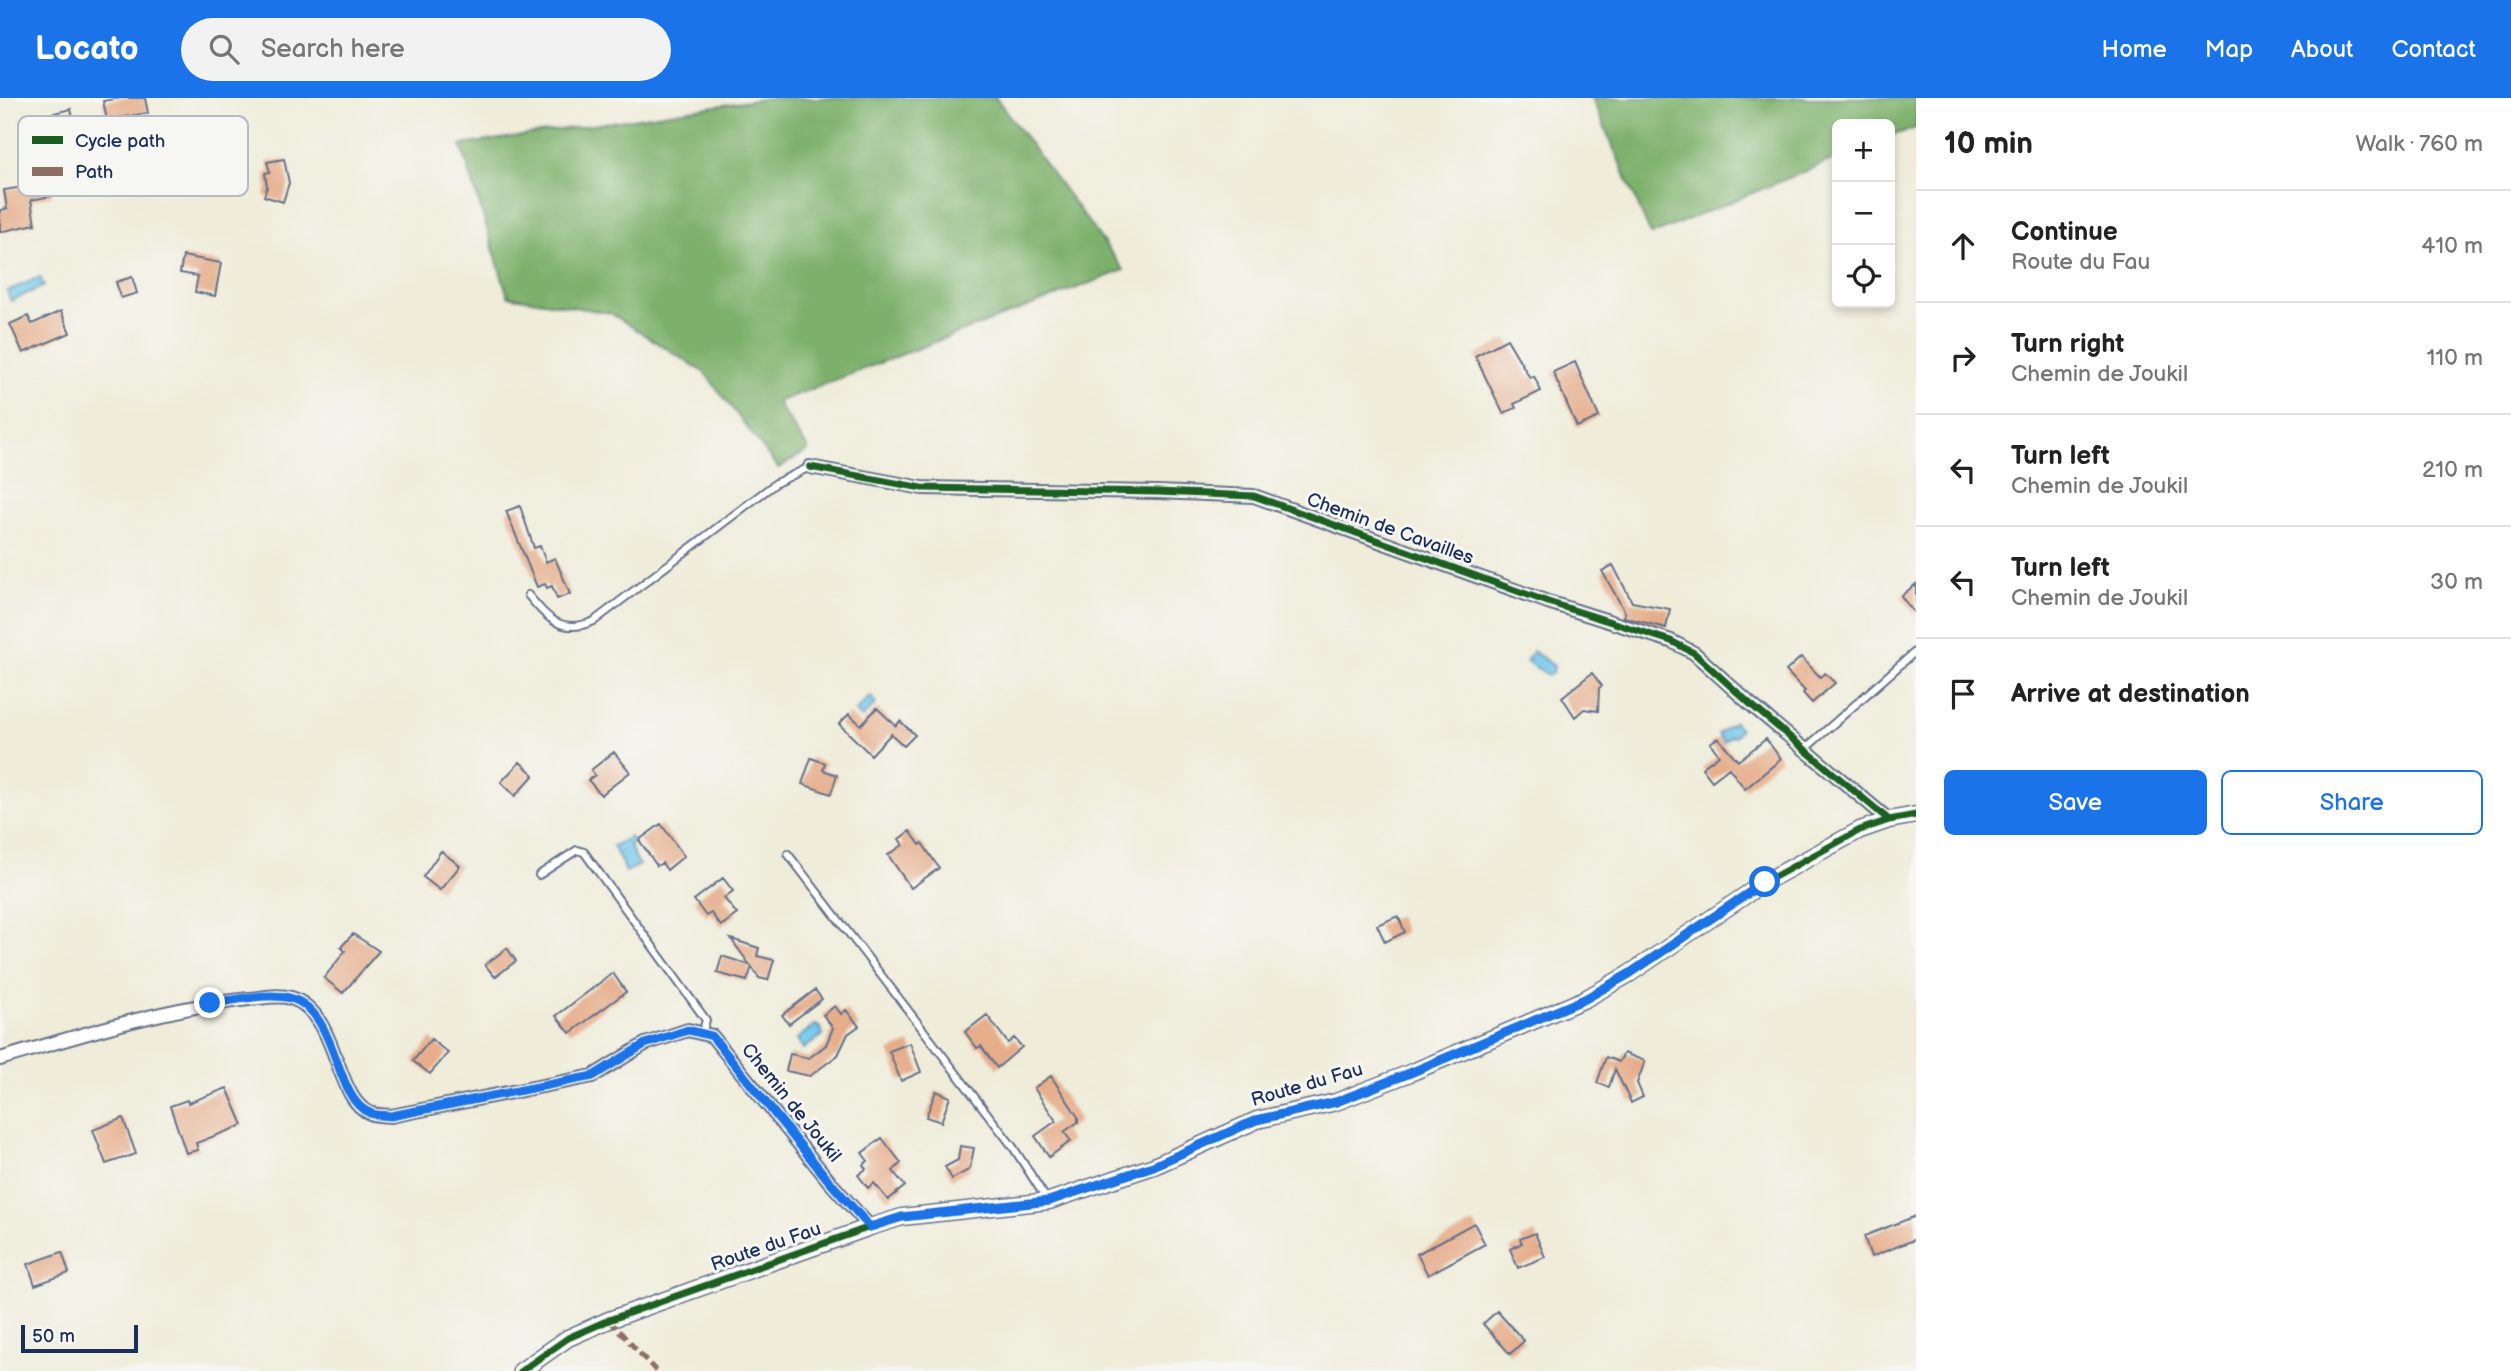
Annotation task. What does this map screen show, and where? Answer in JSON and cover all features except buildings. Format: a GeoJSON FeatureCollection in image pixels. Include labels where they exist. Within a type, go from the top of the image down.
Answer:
{"type":"FeatureCollection","features":[{"type":"Feature","properties":{"kind":"street","name":"Chemin de Cavailles"},"geometry":{"type":"LineString","coordinates":[[810,467],[922,488],[1254,496],[1548,602],[1671,640],[1694,653],[1889,820]]}},
{"type":"Feature","properties":{"kind":"street","name":"Route du Fau"},"geometry":{"type":"LineString","coordinates":[[521,1371],[568,1338],[609,1320],[870,1227],[902,1217],[1049,1201],[1153,1166],[1256,1120],[1336,1102],[1410,1073],[1585,999],[1629,974],[1765,882],[1860,830],[1889,820],[1916,815]]}},
{"type":"Feature","properties":{"kind":"street"},"geometry":{"type":"LineString","coordinates":[[0,1059],[210,1003],[272,996],[292,998],[307,1008],[323,1026],[352,1097],[369,1113],[391,1116],[593,1076],[645,1044],[688,1030],[702,1034]]}},
{"type":"Feature","properties":{"kind":"street","name":"Chemin de Joukil"},"geometry":{"type":"LineString","coordinates":[[702,1034],[712,1036],[829,1181],[870,1227]]}},
{"type":"Feature","properties":{"kind":"lane"},"geometry":{"type":"LineString","coordinates":[[528,595],[556,623],[569,628],[581,627],[594,621],[776,483],[810,467]]}},
{"type":"Feature","properties":{"kind":"lane"},"geometry":{"type":"LineString","coordinates":[[1806,748],[1916,651]]}},
{"type":"Feature","properties":{"kind":"lane"},"geometry":{"type":"LineString","coordinates":[[539,874],[577,850],[584,852],[706,1020],[702,1034]]}},
{"type":"Feature","properties":{"kind":"lane"},"geometry":{"type":"LineString","coordinates":[[788,853],[1013,1147],[1049,1201]]}},
{"type":"Feature","properties":{"kind":"green space"},"geometry":{"type":"Polygon","coordinates":[[[768,98],[996,98],[1124,270],[777,402],[809,450],[778,468],[705,373],[610,313],[508,296],[461,145],[768,98]]]}},
{"type":"Feature","properties":{"kind":"green space"},"geometry":{"type":"Polygon","coordinates":[[[1592,98],[1916,98],[1916,128],[1895,134],[1895,119],[1832,119],[1832,160],[1651,235],[1592,98]]]}},
{"type":"Feature","properties":{"kind":"water"},"geometry":{"type":"Polygon","coordinates":[[[40,277],[44,286],[11,301],[7,291],[40,277]]]}},
{"type":"Feature","properties":{"kind":"water"},"geometry":{"type":"Polygon","coordinates":[[[1533,651],[1554,666],[1553,673],[1548,675],[1526,661],[1533,651]]]}},
{"type":"Feature","properties":{"kind":"water"},"geometry":{"type":"Polygon","coordinates":[[[870,696],[876,703],[862,718],[855,712],[870,696]]]}},
{"type":"Feature","properties":{"kind":"water"},"geometry":{"type":"Polygon","coordinates":[[[1734,722],[1740,729],[1734,737],[1731,736],[1724,742],[1718,734],[1734,722]]]}},
{"type":"Feature","properties":{"kind":"water"},"geometry":{"type":"Polygon","coordinates":[[[630,837],[633,842],[629,845],[639,865],[626,872],[613,846],[630,837]]]}},
{"type":"Feature","properties":{"kind":"water"},"geometry":{"type":"Polygon","coordinates":[[[815,1025],[821,1028],[823,1035],[803,1049],[797,1039],[815,1025]]]}},
{"type":"Feature","properties":{"kind":"marked path"},"geometry":{"type":"LineString","coordinates":[[609,1320],[656,1371]]}},
{"type":"Feature","properties":{"kind":"cycle path"},"geometry":{"type":"LineString","coordinates":[[810,467],[922,488],[1254,496],[1548,602],[1671,641],[1694,653],[1889,820]]}},
{"type":"Feature","properties":{"kind":"cycle path"},"geometry":{"type":"LineString","coordinates":[[521,1371],[568,1338],[609,1320],[870,1227],[902,1217],[1049,1201],[1154,1166],[1257,1120],[1336,1102],[1410,1073],[1585,999],[1629,974],[1765,882],[1860,830],[1889,820],[1916,815]]}},
{"type":"Feature","properties":{"kind":"route"},"geometry":{"type":"LineString","coordinates":[[210,1003],[272,996],[292,998],[307,1008],[323,1026],[352,1097],[369,1113],[391,1116],[593,1076],[645,1044],[688,1030],[712,1036],[829,1181],[870,1227],[902,1217],[1049,1201],[1153,1166],[1256,1120],[1336,1102],[1585,999],[1629,974],[1765,882]]}}]}
